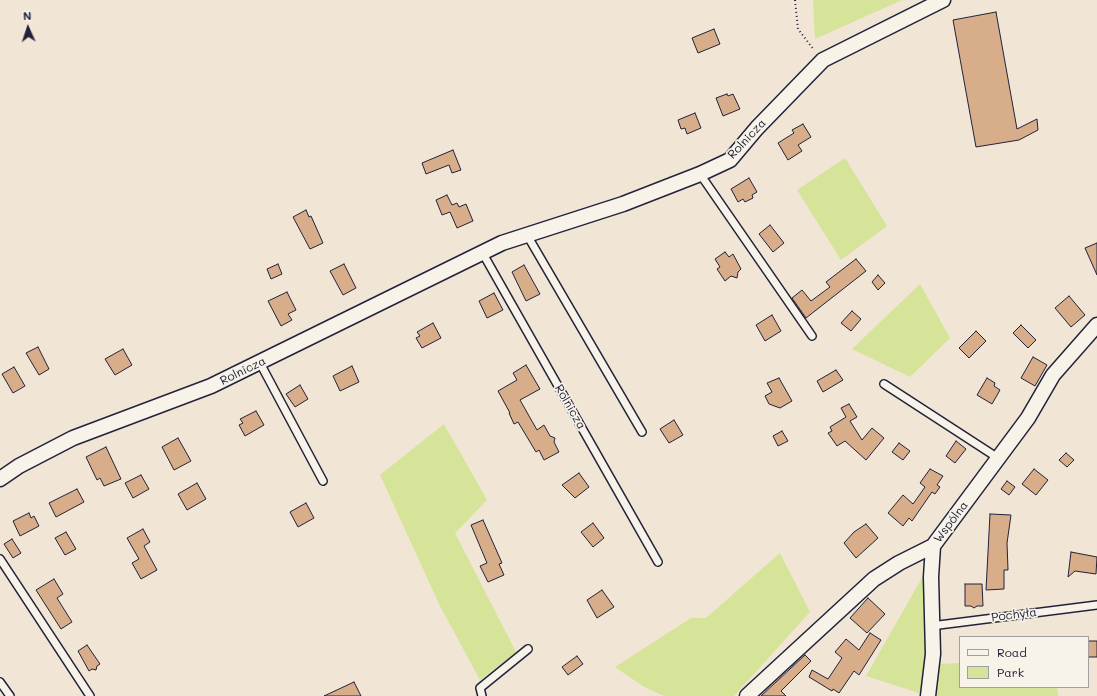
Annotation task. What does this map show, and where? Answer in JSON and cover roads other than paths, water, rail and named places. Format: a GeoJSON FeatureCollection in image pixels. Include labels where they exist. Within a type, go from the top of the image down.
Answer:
{"type":"FeatureCollection","features":[{"type":"Feature","properties":{"kind":"street","name":"Rolnicza"},"geometry":{"type":"LineString","coordinates":[[0,480],[19,466],[73,438],[211,386],[502,243],[623,204],[700,174],[730,160],[757,128],[823,60],[943,0]]}},
{"type":"Feature","properties":{"kind":"street","name":"Wspólna"},"geometry":{"type":"LineString","coordinates":[[747,696],[874,579],[898,563],[933,546],[1028,418],[1053,375],[1097,325]]}},
{"type":"Feature","properties":{"kind":"street"},"geometry":{"type":"LineString","coordinates":[[928,696],[933,654],[931,626],[933,546]]}},
{"type":"Feature","properties":{"kind":"lane"},"geometry":{"type":"LineString","coordinates":[[700,174],[812,336]]}},
{"type":"Feature","properties":{"kind":"lane"},"geometry":{"type":"LineString","coordinates":[[527,235],[642,432]]}},
{"type":"Feature","properties":{"kind":"lane","name":"Rolnicza"},"geometry":{"type":"LineString","coordinates":[[482,252],[658,562]]}},
{"type":"Feature","properties":{"kind":"lane"},"geometry":{"type":"LineString","coordinates":[[260,363],[323,481]]}},
{"type":"Feature","properties":{"kind":"lane"},"geometry":{"type":"LineString","coordinates":[[884,384],[998,458]]}},
{"type":"Feature","properties":{"kind":"lane"},"geometry":{"type":"LineString","coordinates":[[0,559],[90,696]]}},
{"type":"Feature","properties":{"kind":"lane","name":"Pochyła"},"geometry":{"type":"LineString","coordinates":[[931,626],[1097,605]]}},
{"type":"Feature","properties":{"kind":"lane"},"geometry":{"type":"LineString","coordinates":[[482,696],[480,688],[528,649]]}},
{"type":"Feature","properties":{"kind":"lane"},"geometry":{"type":"LineString","coordinates":[[0,682],[10,696]]}}]}
